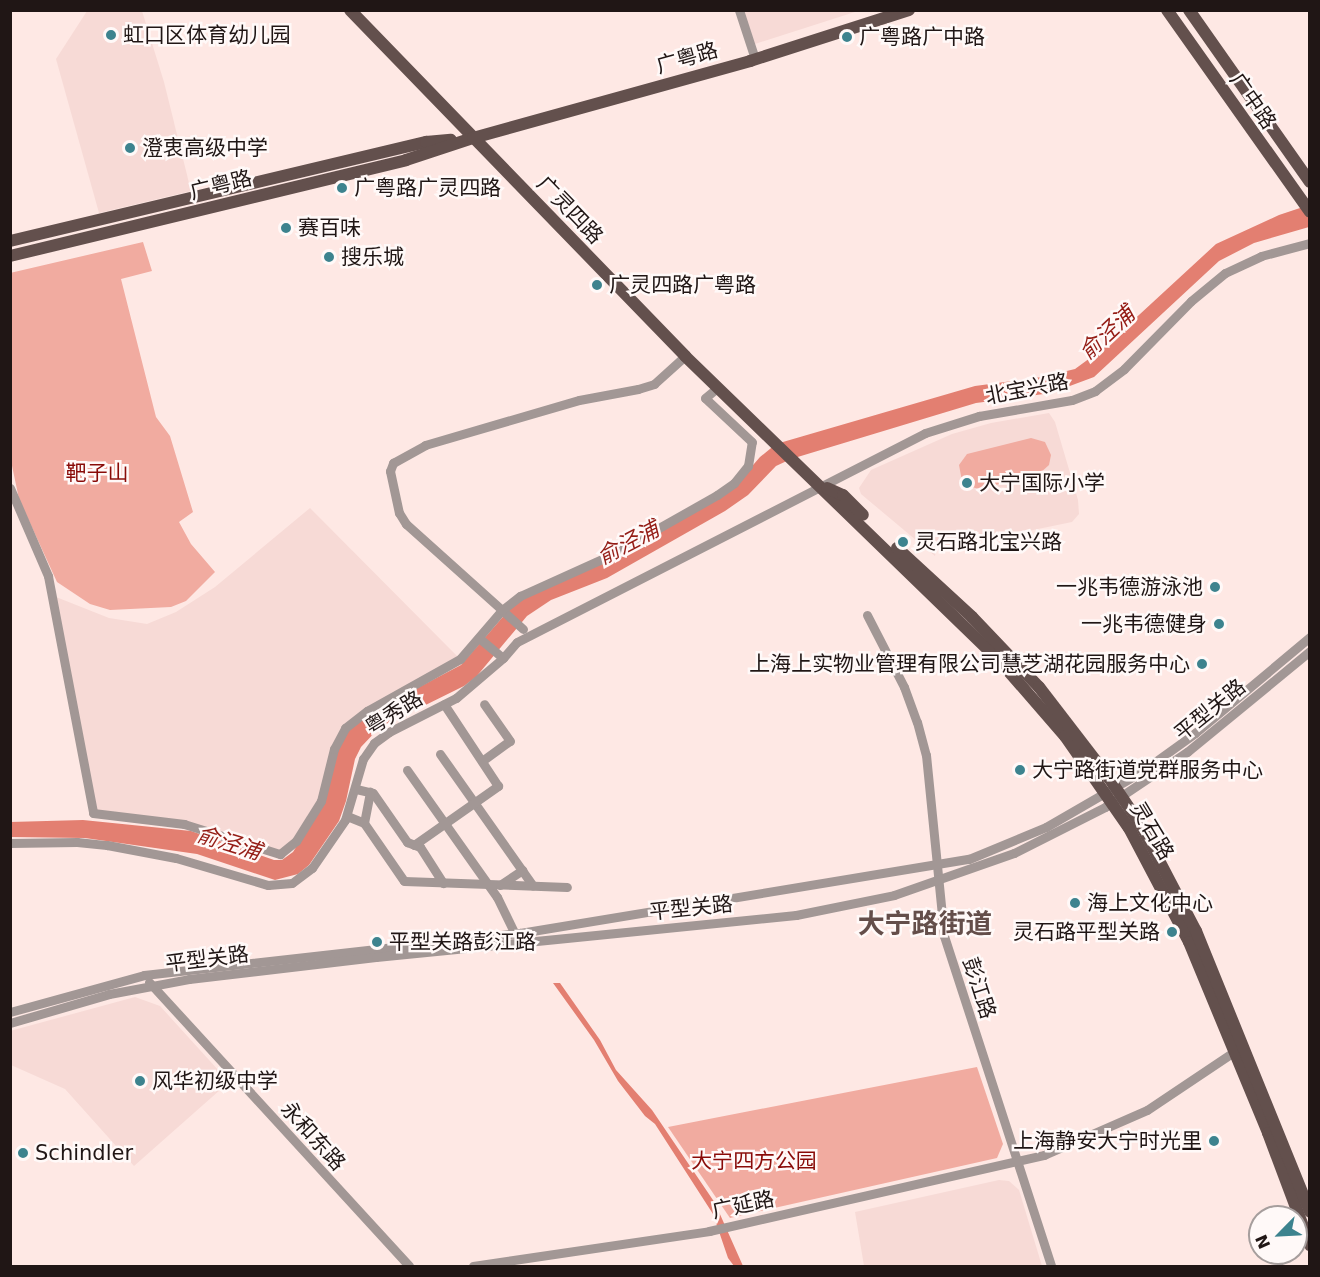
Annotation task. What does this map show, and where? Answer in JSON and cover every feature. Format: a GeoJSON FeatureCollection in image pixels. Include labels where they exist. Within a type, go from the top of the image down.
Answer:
{"type":"FeatureCollection","features":[{"type":"Feature","properties":{"kind":"main road","name":"广灵四路"},"geometry":{"type":"LineString","coordinates":[[350,10],[685,356],[806,474]]}},
{"type":"Feature","properties":{"kind":"main road","name":"广粤路"},"geometry":{"type":"LineString","coordinates":[[10,256],[406,160],[473,138],[755,59],[909,10]]}},
{"type":"Feature","properties":{"kind":"main road","name":"广中路"},"geometry":{"type":"LineString","coordinates":[[1167,10],[1307,210]]}},
{"type":"Feature","properties":{"kind":"main road","name":"广中路"},"geometry":{"type":"LineString","coordinates":[[1190,10],[1310,182]]}},
{"type":"Feature","properties":{"kind":"main road","name":"广粤路"},"geometry":{"type":"LineString","coordinates":[[10,241],[426,142],[473,138]]}},
{"type":"Feature","properties":{"kind":"main road","name":"灵石路"},"geometry":{"type":"LineString","coordinates":[[806,474],[821,485],[999,659],[1114,795],[1171,880],[1196,931],[1310,1212]]}},
{"type":"Feature","properties":{"kind":"main road","name":"灵石路"},"geometry":{"type":"LineString","coordinates":[[1114,795],[1189,942],[1235,1051],[1310,1245]]}},
{"type":"Feature","properties":{"kind":"street"},"geometry":{"type":"LineString","coordinates":[[739,10],[755,59]]}},
{"type":"Feature","properties":{"kind":"street","name":"北宝兴路"},"geometry":{"type":"LineString","coordinates":[[821,485],[937,428],[979,416],[1064,402],[1095,391],[1124,369],[1191,301],[1225,273],[1261,256],[1310,243]]}},
{"type":"Feature","properties":{"kind":"street"},"geometry":{"type":"LineString","coordinates":[[524,629],[406,524],[399,513],[390,471],[393,463],[425,445],[579,400],[654,384],[685,356]]}},
{"type":"Feature","properties":{"kind":"street"},"geometry":{"type":"LineString","coordinates":[[10,488],[48,576],[93,813],[184,825],[280,854],[296,841],[321,801],[334,749],[345,728],[367,711],[460,660],[503,611],[538,586],[611,555],[734,483],[748,466],[752,442],[705,398],[718,387]]}},
{"type":"Feature","properties":{"kind":"street","name":"粤秀路"},"geometry":{"type":"LineString","coordinates":[[10,843],[77,842],[143,851],[203,864],[258,883],[277,885],[292,883],[307,874],[347,816],[363,759],[374,743],[389,732],[456,698],[503,658],[517,642],[821,485]]}},
{"type":"Feature","properties":{"kind":"street","name":"彭江路"},"geometry":{"type":"LineString","coordinates":[[867,615],[904,687],[917,722],[926,755],[940,912],[950,959],[1051,1266]]}},
{"type":"Feature","properties":{"kind":"street","name":"平型关路"},"geometry":{"type":"LineString","coordinates":[[10,1012],[144,975],[515,934],[969,858],[1005,845],[1114,795],[1195,733],[1310,637]]}},
{"type":"Feature","properties":{"kind":"street"},"geometry":{"type":"LineString","coordinates":[[479,638],[503,658]]}},
{"type":"Feature","properties":{"kind":"street","name":"平型关路"},"geometry":{"type":"LineString","coordinates":[[10,1023],[152,985],[376,957],[796,915],[894,895],[938,881],[1054,835],[1114,795],[1187,752],[1310,651]]}},
{"type":"Feature","properties":{"kind":"street"},"geometry":{"type":"LineString","coordinates":[[414,845],[498,786],[444,704]]}},
{"type":"Feature","properties":{"kind":"street"},"geometry":{"type":"LineString","coordinates":[[482,761],[510,741],[484,704]]}},
{"type":"Feature","properties":{"kind":"street"},"geometry":{"type":"LineString","coordinates":[[440,754],[533,886]]}},
{"type":"Feature","properties":{"kind":"street"},"geometry":{"type":"LineString","coordinates":[[407,770],[488,884],[515,934]]}},
{"type":"Feature","properties":{"kind":"street"},"geometry":{"type":"LineString","coordinates":[[356,789],[370,792],[407,842],[420,847],[443,883]]}},
{"type":"Feature","properties":{"kind":"street"},"geometry":{"type":"LineString","coordinates":[[364,823],[370,792]]}},
{"type":"Feature","properties":{"kind":"street"},"geometry":{"type":"LineString","coordinates":[[347,816],[364,823],[404,881],[567,887]]}},
{"type":"Feature","properties":{"kind":"street"},"geometry":{"type":"LineString","coordinates":[[500,885],[522,870]]}},
{"type":"Feature","properties":{"kind":"street","name":"永和东路"},"geometry":{"type":"LineString","coordinates":[[144,975],[409,1266]]}},
{"type":"Feature","properties":{"kind":"street","name":"广延路"},"geometry":{"type":"LineString","coordinates":[[473,1266],[735,1226],[1044,1155],[1147,1110],[1235,1051]]}},
{"type":"Feature","properties":{"kind":"shaded area"},"geometry":{"type":"Polygon","coordinates":[[[744,10],[858,11],[755,44],[744,10]]]}},
{"type":"Feature","properties":{"kind":"shaded area"},"geometry":{"type":"Polygon","coordinates":[[[87,11],[142,11],[164,82],[191,191],[99,213],[56,59],[87,11]]]}},
{"type":"Feature","properties":{"kind":"shaded area","name":"大宁国际小学"},"geometry":{"type":"Polygon","coordinates":[[[1049,413],[1055,422],[1078,500],[1079,514],[1072,522],[936,550],[935,556],[861,494],[859,488],[871,470],[952,434],[991,423],[1049,413]]]}},
{"type":"Feature","properties":{"kind":"shaded area"},"geometry":{"type":"Polygon","coordinates":[[[310,508],[460,659],[367,711],[321,801],[296,841],[280,854],[184,824],[93,813],[51,595],[109,618],[147,624],[176,612],[215,587],[310,508]]]}},
{"type":"Feature","properties":{"kind":"shaded area","name":"风华初级中学"},"geometry":{"type":"Polygon","coordinates":[[[135,997],[160,1006],[229,1082],[134,1166],[65,1089],[11,1065],[10,1031],[135,997]]]}},
{"type":"Feature","properties":{"kind":"shaded area"},"geometry":{"type":"Polygon","coordinates":[[[999,1180],[1009,1181],[1019,1190],[1042,1266],[864,1266],[855,1212],[999,1180]]]}},
{"type":"Feature","properties":{"kind":"green space","name":"靶子山"},"geometry":{"type":"Polygon","coordinates":[[[143,242],[152,271],[121,279],[156,417],[170,436],[193,512],[179,522],[191,544],[215,572],[186,601],[171,607],[110,610],[90,604],[57,582],[19,499],[11,461],[10,273],[143,242]]]}},
{"type":"Feature","properties":{"kind":"green space"},"geometry":{"type":"Polygon","coordinates":[[[1031,438],[1045,442],[1051,455],[1049,465],[1039,474],[980,489],[967,486],[962,481],[959,465],[967,454],[1031,438]]]}},
{"type":"Feature","properties":{"kind":"green space","name":"大宁四方公园"},"geometry":{"type":"Polygon","coordinates":[[[977,1067],[1003,1144],[997,1158],[730,1218],[668,1127],[977,1067]]]}},
{"type":"Feature","properties":{"kind":"water","name":"俞泾浦"},"geometry":{"type":"Polygon","coordinates":[[[1309,205],[1309,227],[1254,243],[1219,261],[1094,377],[1051,393],[976,403],[791,459],[776,466],[748,495],[725,511],[607,578],[551,600],[527,616],[476,677],[464,686],[379,728],[361,747],[355,759],[339,821],[309,865],[298,874],[275,880],[197,854],[85,838],[11,837],[10,822],[83,820],[191,831],[274,860],[282,860],[293,852],[323,804],[337,750],[347,732],[370,713],[461,665],[515,603],[565,578],[741,479],[760,457],[776,444],[975,386],[1042,377],[1075,369],[1101,350],[1216,244],[1279,215],[1309,205]]]}},
{"type":"Feature","properties":{"kind":"water"},"geometry":{"type":"Polygon","coordinates":[[[553,983],[560,983],[600,1040],[616,1070],[652,1110],[715,1203],[743,1266],[734,1266],[728,1258],[713,1214],[655,1124],[645,1116],[618,1081],[594,1040],[553,983]]]}},
{"type":"Feature","properties":{"kind":"place","name":"虹口区体育幼儿园"},"geometry":{"type":"Point","coordinates":[111,35]}},
{"type":"Feature","properties":{"kind":"place","name":"广粤路广中路"},"geometry":{"type":"Point","coordinates":[847,37]}},
{"type":"Feature","properties":{"kind":"place","name":"澄衷高级中学"},"geometry":{"type":"Point","coordinates":[130,148]}},
{"type":"Feature","properties":{"kind":"place","name":"广粤路广灵四路"},"geometry":{"type":"Point","coordinates":[342,188]}},
{"type":"Feature","properties":{"kind":"place","name":"赛百味"},"geometry":{"type":"Point","coordinates":[286,228]}},
{"type":"Feature","properties":{"kind":"place","name":"搜乐城"},"geometry":{"type":"Point","coordinates":[329,257]}},
{"type":"Feature","properties":{"kind":"place","name":"广灵四路广粤路"},"geometry":{"type":"Point","coordinates":[597,285]}},
{"type":"Feature","properties":{"kind":"place","name":"大宁国际小学"},"geometry":{"type":"Point","coordinates":[967,483]}},
{"type":"Feature","properties":{"kind":"place","name":"灵石路北宝兴路"},"geometry":{"type":"Point","coordinates":[903,542]}},
{"type":"Feature","properties":{"kind":"place","name":"一兆韦德游泳池"},"geometry":{"type":"Point","coordinates":[1215,587]}},
{"type":"Feature","properties":{"kind":"place","name":"一兆韦德健身"},"geometry":{"type":"Point","coordinates":[1219,624]}},
{"type":"Feature","properties":{"kind":"place","name":"上海上实物业管理有限公司慧芝湖花园服务中心"},"geometry":{"type":"Point","coordinates":[1202,664]}},
{"type":"Feature","properties":{"kind":"place","name":"大宁路街道党群服务中心"},"geometry":{"type":"Point","coordinates":[1020,770]}},
{"type":"Feature","properties":{"kind":"place","name":"海上文化中心"},"geometry":{"type":"Point","coordinates":[1075,903]}},
{"type":"Feature","properties":{"kind":"place","name":"灵石路平型关路"},"geometry":{"type":"Point","coordinates":[1172,932]}},
{"type":"Feature","properties":{"kind":"place","name":"平型关路彭江路"},"geometry":{"type":"Point","coordinates":[377,942]}},
{"type":"Feature","properties":{"kind":"place","name":"风华初级中学"},"geometry":{"type":"Point","coordinates":[140,1081]}},
{"type":"Feature","properties":{"kind":"place","name":"上海静安大宁时光里"},"geometry":{"type":"Point","coordinates":[1214,1141]}},
{"type":"Feature","properties":{"kind":"place","name":"Schindler"},"geometry":{"type":"Point","coordinates":[23,1153]}},
{"type":"Feature","properties":{"kind":"district","name":"大宁路街道"},"geometry":{"type":"Point","coordinates":[925,924]}}]}
